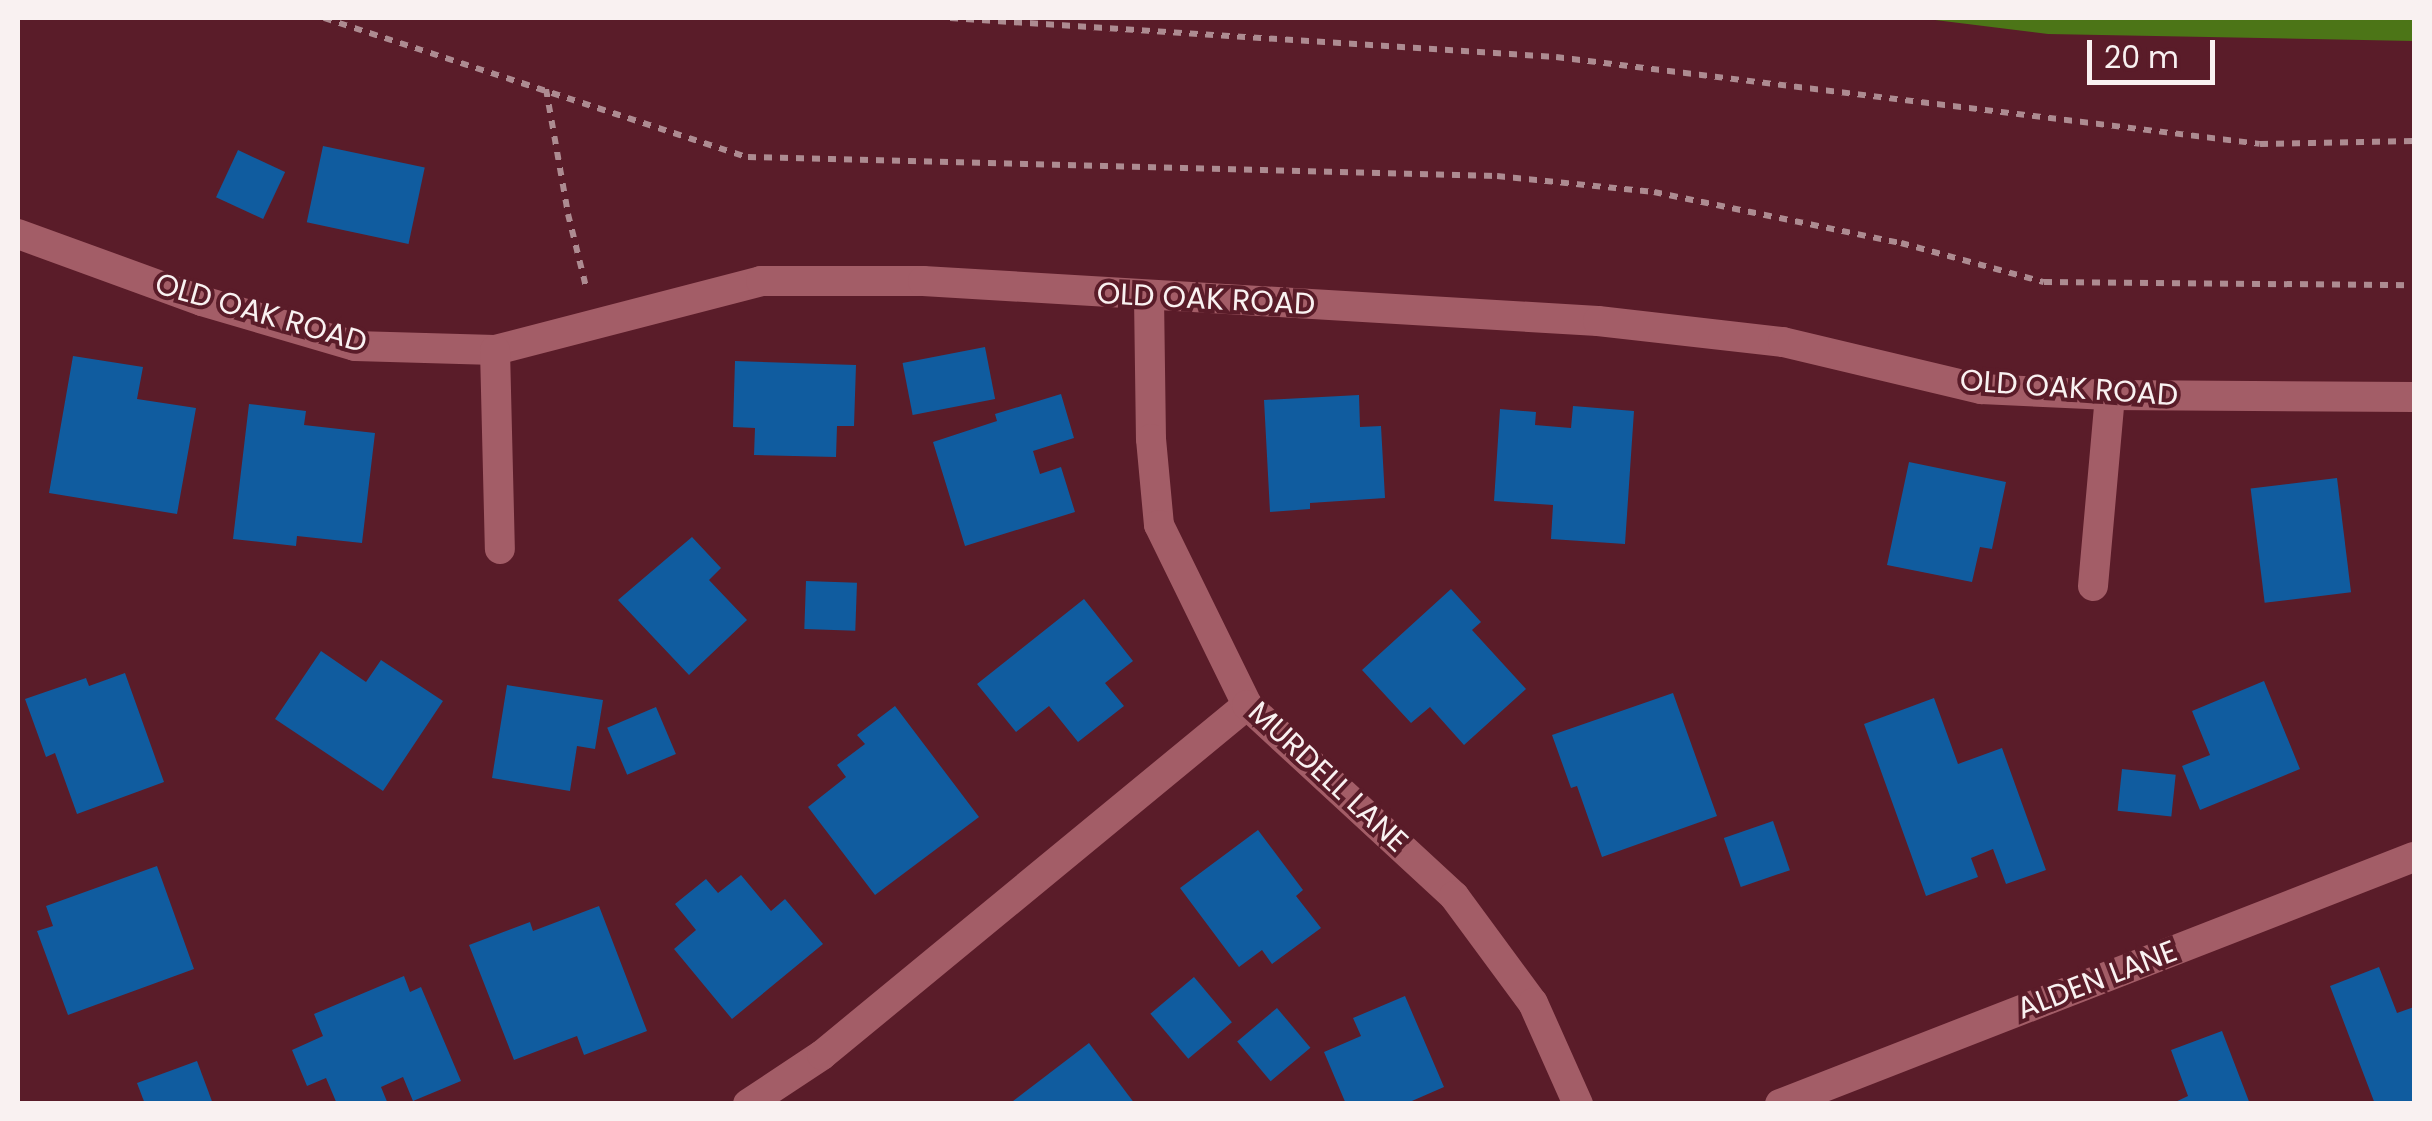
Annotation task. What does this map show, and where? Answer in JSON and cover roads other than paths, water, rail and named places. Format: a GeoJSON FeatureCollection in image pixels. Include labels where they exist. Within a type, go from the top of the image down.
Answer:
{"type":"FeatureCollection","features":[{"type":"Feature","properties":{"kind":"street","name":"OLD OAK ROAD"},"geometry":{"type":"LineString","coordinates":[[18,234],[202,301],[355,346],[495,350],[596,326],[672,300],[760,281],[924,281],[1598,320],[1783,342],[1982,389],[2110,395],[2414,397]]}},
{"type":"Feature","properties":{"kind":"street","name":"MURDELL LANE"},"geometry":{"type":"LineString","coordinates":[[1148,296],[1151,439],[1159,525],[1247,705],[1454,896],[1533,1004],[1578,1104]]}},
{"type":"Feature","properties":{"kind":"street"},"geometry":{"type":"LineString","coordinates":[[495,350],[500,550]]}},
{"type":"Feature","properties":{"kind":"street"},"geometry":{"type":"LineString","coordinates":[[2093,586],[2110,395]]}},
{"type":"Feature","properties":{"kind":"street"},"geometry":{"type":"LineString","coordinates":[[748,1104],[822,1055],[1247,705]]}},
{"type":"Feature","properties":{"kind":"street","name":"ALDEN LANE"},"geometry":{"type":"LineString","coordinates":[[1780,1104],[2414,857]]}}]}
